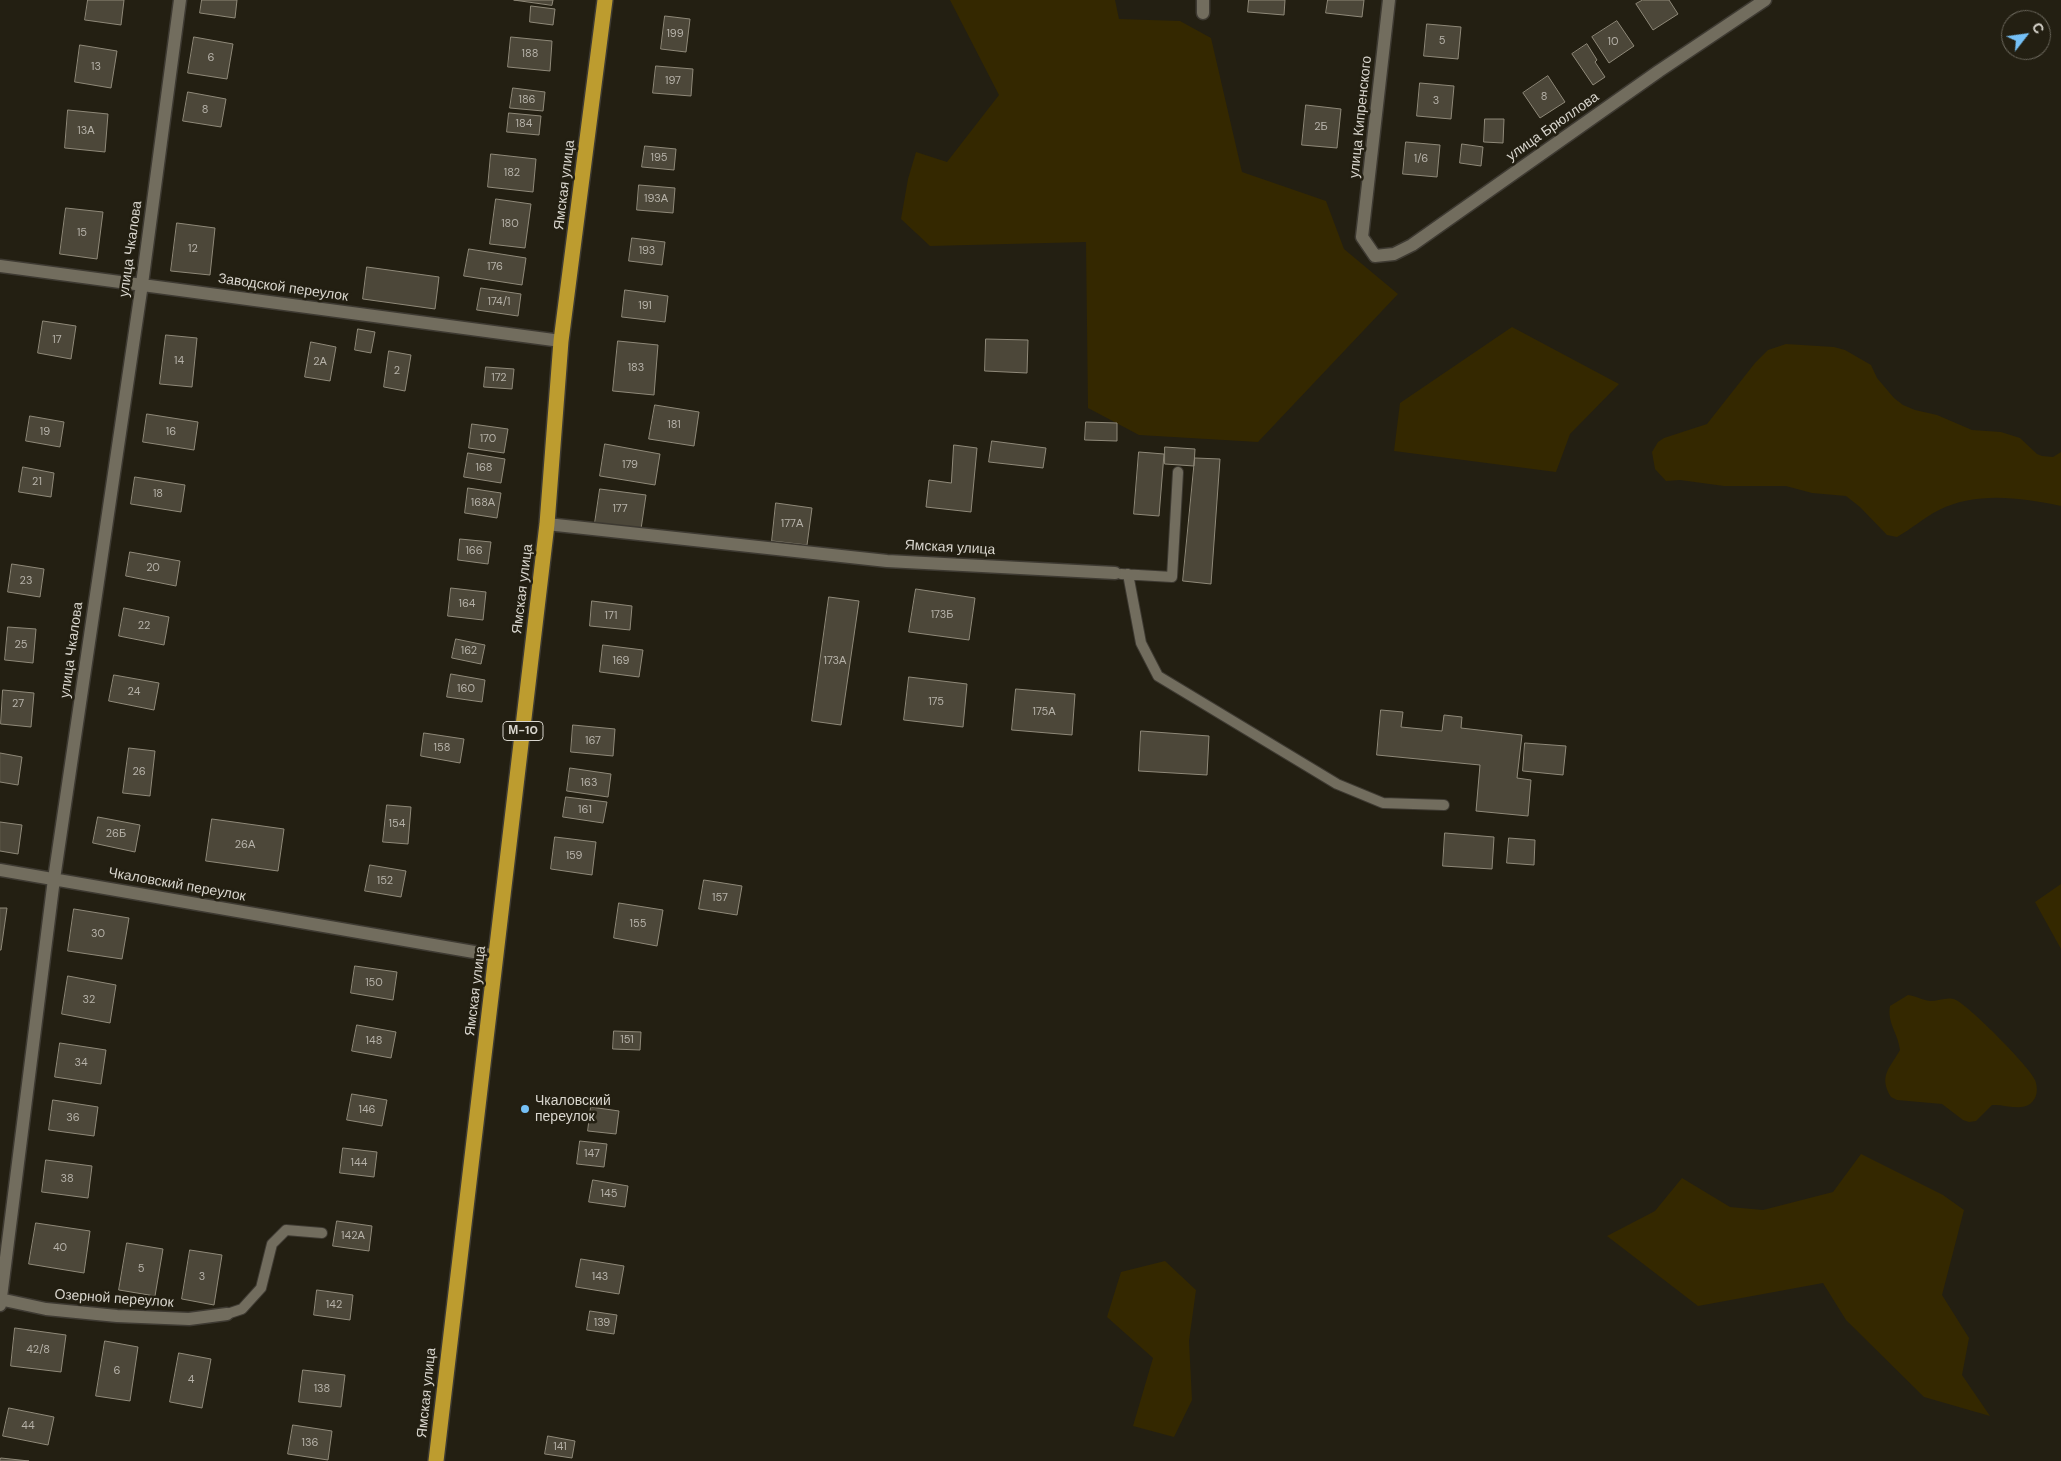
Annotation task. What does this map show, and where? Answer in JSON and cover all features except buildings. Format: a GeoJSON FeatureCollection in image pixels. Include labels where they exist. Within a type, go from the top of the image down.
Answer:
{"type":"FeatureCollection","features":[{"type":"Feature","properties":{"kind":"highway","name":"Ямская улица"},"geometry":{"type":"LineString","coordinates":[[436,1461],[547,524],[561,341],[605,0]]}},
{"type":"Feature","properties":{"kind":"street","name":"улица Чкалова"},"geometry":{"type":"LineString","coordinates":[[0,1301],[54,879],[142,284],[180,0]]}},
{"type":"Feature","properties":{"kind":"street"},"geometry":{"type":"LineString","coordinates":[[1203,13],[1204,0]]}},
{"type":"Feature","properties":{"kind":"street","name":"улица Кипренского"},"geometry":{"type":"LineString","coordinates":[[1362,236],[1389,0]]}},
{"type":"Feature","properties":{"kind":"street","name":"улица Брюллова"},"geometry":{"type":"LineString","coordinates":[[1362,236],[1375,256],[1394,254],[1412,245],[1659,71],[1765,0]]}},
{"type":"Feature","properties":{"kind":"street","name":"Заводской переулок"},"geometry":{"type":"LineString","coordinates":[[0,266],[561,341]]}},
{"type":"Feature","properties":{"kind":"street","name":"Ямская улица"},"geometry":{"type":"LineString","coordinates":[[547,524],[887,561],[1114,573]]}},
{"type":"Feature","properties":{"kind":"street","name":"Чкаловский переулок"},"geometry":{"type":"LineString","coordinates":[[0,870],[497,956]]}},
{"type":"Feature","properties":{"kind":"street","name":"Озерной переулок"},"geometry":{"type":"LineString","coordinates":[[0,1301],[117,1316],[189,1319],[227,1314]]}},
{"type":"Feature","properties":{"kind":"lane"},"geometry":{"type":"LineString","coordinates":[[1114,573],[1172,577],[1178,472]]}},
{"type":"Feature","properties":{"kind":"lane"},"geometry":{"type":"LineString","coordinates":[[1128,574],[1141,643],[1158,676],[1337,784],[1383,803],[1444,805]]}},
{"type":"Feature","properties":{"kind":"lane"},"geometry":{"type":"LineString","coordinates":[[227,1314],[242,1309],[260,1288],[272,1244],[286,1230],[322,1232]]}},
{"type":"Feature","properties":{"kind":"shaded area"},"geometry":{"type":"Polygon","coordinates":[[[950,0],[1115,0],[1119,19],[1180,21],[1211,38],[1242,172],[1326,201],[1344,249],[1398,294],[1258,442],[1139,435],[1088,408],[1086,242],[930,246],[901,219],[908,179],[916,152],[947,162],[999,95],[950,0]]]}},
{"type":"Feature","properties":{"kind":"shaded area"},"geometry":{"type":"Polygon","coordinates":[[[1512,327],[1619,384],[1570,434],[1556,472],[1394,451],[1400,403],[1512,327]]]}},
{"type":"Feature","properties":{"kind":"shaded area"},"geometry":{"type":"Polygon","coordinates":[[[1786,344],[1834,347],[1845,350],[1871,365],[1877,378],[1894,398],[1903,405],[1937,415],[1972,430],[2001,432],[2020,438],[2037,454],[2042,456],[2053,457],[2061,452],[2061,506],[2000,498],[1969,500],[1939,510],[1897,537],[1887,535],[1860,507],[1846,496],[1812,493],[1786,486],[1724,486],[1680,480],[1666,481],[1655,469],[1652,452],[1658,442],[1664,438],[1707,424],[1755,363],[1768,350],[1786,344]]]}},
{"type":"Feature","properties":{"kind":"shaded area"},"geometry":{"type":"Polygon","coordinates":[[[2061,884],[2061,949],[2035,902],[2061,884]]]}},
{"type":"Feature","properties":{"kind":"shaded area"},"geometry":{"type":"Polygon","coordinates":[[[1908,995],[1930,1001],[1953,999],[1973,1013],[2031,1073],[2037,1086],[2033,1102],[2022,1107],[1992,1105],[1976,1121],[1969,1122],[1963,1120],[1942,1104],[1897,1100],[1891,1097],[1887,1090],[1885,1078],[1889,1067],[1900,1050],[1891,1023],[1890,1006],[1908,995]]]}},
{"type":"Feature","properties":{"kind":"shaded area"},"geometry":{"type":"Polygon","coordinates":[[[1861,1154],[1943,1195],[1964,1210],[1942,1295],[1969,1338],[1962,1375],[1990,1416],[1924,1397],[1846,1320],[1823,1283],[1698,1306],[1607,1236],[1655,1211],[1682,1178],[1730,1207],[1763,1210],[1833,1192],[1861,1154]]]}},
{"type":"Feature","properties":{"kind":"shaded area"},"geometry":{"type":"Polygon","coordinates":[[[1165,1261],[1196,1290],[1189,1341],[1192,1400],[1174,1437],[1133,1426],[1153,1358],[1107,1317],[1121,1272],[1165,1261]]]}},
{"type":"Feature","properties":{"kind":"place","name":"Чкаловский переулок"},"geometry":{"type":"Point","coordinates":[525,1109]}}]}
